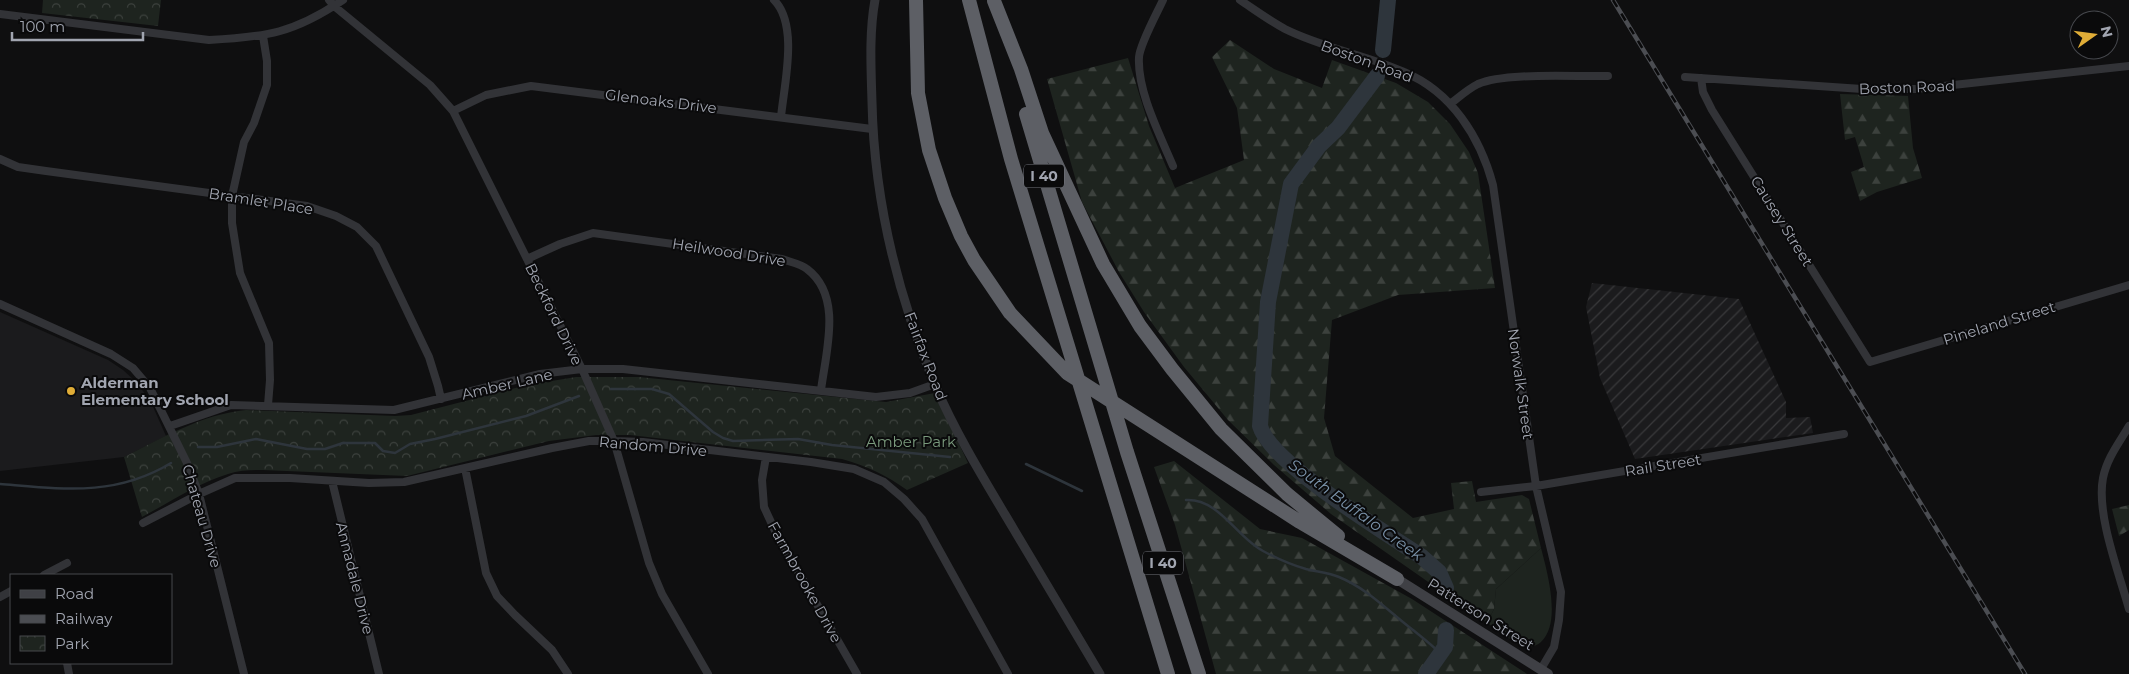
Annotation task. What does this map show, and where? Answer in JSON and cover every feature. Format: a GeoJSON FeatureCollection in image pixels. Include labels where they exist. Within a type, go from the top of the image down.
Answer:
{"type":"FeatureCollection","features":[{"type":"Feature","properties":{"kind":"highway"},"geometry":{"type":"LineString","coordinates":[[916,0],[918,93],[929,150],[945,198],[961,236],[974,260],[1010,313],[1068,373],[1300,522],[1396,579]]}},
{"type":"Feature","properties":{"kind":"highway","name":"I 40"},"geometry":{"type":"LineString","coordinates":[[969,0],[1011,158],[1096,432],[1168,674]]}},
{"type":"Feature","properties":{"kind":"highway"},"geometry":{"type":"LineString","coordinates":[[994,1],[1021,69],[1042,133],[1102,264],[1140,326],[1172,369],[1227,434],[1294,499],[1333,533],[1396,579]]}},
{"type":"Feature","properties":{"kind":"highway","name":"I 40"},"geometry":{"type":"LineString","coordinates":[[994,1],[1096,352],[1199,674]]}},
{"type":"Feature","properties":{"kind":"main road","name":"Patterson Street"},"geometry":{"type":"LineString","coordinates":[[1396,579],[1545,672]]}},
{"type":"Feature","properties":{"kind":"street"},"geometry":{"type":"LineString","coordinates":[[0,14],[208,40],[263,36],[277,33],[310,22],[332,3],[343,0]]}},
{"type":"Feature","properties":{"kind":"street"},"geometry":{"type":"LineString","coordinates":[[774,0],[783,16],[789,33],[781,117]]}},
{"type":"Feature","properties":{"kind":"street","name":"Fairfax Road"},"geometry":{"type":"LineString","coordinates":[[875,0],[871,64],[872,129],[881,198],[896,270],[935,384],[984,480],[1100,674]]}},
{"type":"Feature","properties":{"kind":"street"},"geometry":{"type":"LineString","coordinates":[[1163,0],[1139,55],[1142,82],[1154,120],[1173,166]]}},
{"type":"Feature","properties":{"kind":"street","name":"Boston Road"},"geometry":{"type":"LineString","coordinates":[[1240,0],[1285,29],[1319,43],[1405,72],[1450,104]]}},
{"type":"Feature","properties":{"kind":"street","name":"Beckford Drive"},"geometry":{"type":"LineString","coordinates":[[332,3],[430,85],[452,111],[582,369],[614,441],[649,563],[662,594],[708,674]]}},
{"type":"Feature","properties":{"kind":"street"},"geometry":{"type":"LineString","coordinates":[[263,36],[267,61],[267,84],[257,117],[244,142],[232,196],[232,223],[240,273],[269,343],[270,380],[268,405]]}},
{"type":"Feature","properties":{"kind":"street","name":"Boston Road"},"geometry":{"type":"LineString","coordinates":[[1685,77],[1862,89],[1916,89],[2129,66]]}},
{"type":"Feature","properties":{"kind":"street"},"geometry":{"type":"LineString","coordinates":[[1450,104],[1463,94],[1487,81],[1514,77],[1608,76]]}},
{"type":"Feature","properties":{"kind":"street","name":"Causey Street"},"geometry":{"type":"LineString","coordinates":[[1701,78],[1702,92],[1712,110],[1870,362]]}},
{"type":"Feature","properties":{"kind":"street","name":"Glenoaks Drive"},"geometry":{"type":"LineString","coordinates":[[452,111],[486,95],[531,86],[872,129]]}},
{"type":"Feature","properties":{"kind":"street","name":"Norwalk Street"},"geometry":{"type":"LineString","coordinates":[[1450,104],[1474,134],[1494,185],[1536,486],[1561,592],[1559,620],[1554,647],[1545,672]]}},
{"type":"Feature","properties":{"kind":"street","name":"Bramlet Place"},"geometry":{"type":"LineString","coordinates":[[0,159],[18,167],[46,172],[307,206],[336,216],[357,228],[376,246],[429,357],[441,400]]}},
{"type":"Feature","properties":{"kind":"street","name":"Heilwood Drive"},"geometry":{"type":"LineString","coordinates":[[527,259],[560,244],[593,233],[782,259],[807,268],[825,289],[830,310],[821,390]]}},
{"type":"Feature","properties":{"kind":"street","name":"Pineland Street"},"geometry":{"type":"LineString","coordinates":[[1870,362],[2128,287]]}},
{"type":"Feature","properties":{"kind":"street","name":"Chateau Drive"},"geometry":{"type":"LineString","coordinates":[[0,304],[111,354],[133,368],[150,388],[170,426],[199,494],[244,674]]}},
{"type":"Feature","properties":{"kind":"street","name":"Amber Lane"},"geometry":{"type":"LineString","coordinates":[[170,426],[231,405],[394,410],[441,400],[530,376],[582,369],[623,369],[876,397],[910,393],[935,384]]}},
{"type":"Feature","properties":{"kind":"street"},"geometry":{"type":"LineString","coordinates":[[2129,426],[2111,454],[2102,490],[2108,534],[2129,609]]}},
{"type":"Feature","properties":{"kind":"street","name":"Rail Street"},"geometry":{"type":"LineString","coordinates":[[1481,492],[1536,486],[1844,434]]}},
{"type":"Feature","properties":{"kind":"street","name":"Random Drive"},"geometry":{"type":"LineString","coordinates":[[143,523],[235,478],[404,482],[589,441],[643,442],[854,469],[884,482],[904,499],[922,519],[1008,674]]}},
{"type":"Feature","properties":{"kind":"street","name":"Farmbrooke Drive"},"geometry":{"type":"LineString","coordinates":[[766,458],[762,480],[764,507],[776,533],[857,674]]}},
{"type":"Feature","properties":{"kind":"street"},"geometry":{"type":"LineString","coordinates":[[465,468],[486,573],[498,596],[515,616],[552,650],[568,674]]}},
{"type":"Feature","properties":{"kind":"street","name":"Annadale Drive"},"geometry":{"type":"LineString","coordinates":[[332,481],[379,674]]}},
{"type":"Feature","properties":{"kind":"street"},"geometry":{"type":"LineString","coordinates":[[47,574],[67,563]]}},
{"type":"Feature","properties":{"kind":"shaded area"},"geometry":{"type":"Polygon","coordinates":[[[1592,283],[1739,299],[1786,402],[1786,418],[1810,417],[1813,433],[1635,459],[1600,378],[1586,307],[1592,283]]]}},
{"type":"Feature","properties":{"kind":"shaded area","name":"Alderman Elementary School"},"geometry":{"type":"Polygon","coordinates":[[[0,312],[108,360],[123,370],[135,381],[150,400],[166,436],[124,457],[0,471],[0,312]]]}},
{"type":"Feature","properties":{"kind":"green space"},"geometry":{"type":"Polygon","coordinates":[[[43,0],[161,0],[158,26],[42,13],[43,0]]]}},
{"type":"Feature","properties":{"kind":"green space"},"geometry":{"type":"Polygon","coordinates":[[[1230,40],[1274,69],[1322,88],[1332,60],[1396,83],[1428,102],[1450,124],[1469,152],[1478,173],[1495,288],[1398,295],[1332,320],[1324,418],[1335,456],[1413,518],[1454,509],[1451,483],[1472,481],[1476,502],[1522,495],[1529,499],[1541,548],[1496,589],[1494,609],[1487,623],[1331,514],[1274,465],[1228,420],[1184,367],[1144,312],[1119,272],[1082,202],[1047,79],[1128,58],[1149,126],[1175,188],[1244,160],[1237,108],[1212,57],[1230,40]]]}},
{"type":"Feature","properties":{"kind":"green space"},"geometry":{"type":"Polygon","coordinates":[[[1840,94],[1908,96],[1913,148],[1922,178],[1877,192],[1860,201],[1851,172],[1864,167],[1855,137],[1845,140],[1840,94]]]}},
{"type":"Feature","properties":{"kind":"green space","name":"Amber Park"},"geometry":{"type":"Polygon","coordinates":[[[576,377],[639,377],[886,402],[935,393],[968,463],[907,490],[876,472],[842,459],[630,435],[596,435],[549,441],[407,476],[263,470],[237,472],[206,482],[142,517],[124,457],[183,428],[230,412],[246,410],[411,415],[527,385],[576,377]]]}},
{"type":"Feature","properties":{"kind":"green space"},"geometry":{"type":"Polygon","coordinates":[[[1174,461],[1260,529],[1302,538],[1412,599],[1527,674],[1216,674],[1175,525],[1154,467],[1174,461]]]}},
{"type":"Feature","properties":{"kind":"green space"},"geometry":{"type":"Polygon","coordinates":[[[2129,505],[2129,530],[2119,536],[2112,509],[2129,505]]]}},
{"type":"Feature","properties":{"kind":"green space"},"geometry":{"type":"Polygon","coordinates":[[[1541,548],[1551,596],[1551,623],[1541,642],[1537,645],[1525,647],[1487,623],[1494,609],[1496,589],[1541,548]]]}},
{"type":"Feature","properties":{"kind":"waterway","name":"South Buffalo Creek"},"geometry":{"type":"LineString","coordinates":[[1383,50],[1388,0]]}},
{"type":"Feature","properties":{"kind":"waterway","name":"South Buffalo Creek"},"geometry":{"type":"LineString","coordinates":[[1377,76],[1338,128],[1319,146],[1291,184],[1268,302],[1260,426],[1268,441],[1285,459],[1332,497],[1422,557],[1439,572],[1446,588]]}},
{"type":"Feature","properties":{"kind":"waterway"},"geometry":{"type":"LineString","coordinates":[[611,389],[652,389],[669,394],[713,432],[733,441],[798,439],[832,445],[950,457]]}},
{"type":"Feature","properties":{"kind":"waterway"},"geometry":{"type":"LineString","coordinates":[[198,447],[217,447],[256,439],[307,449],[325,449],[343,443],[375,443],[383,451],[395,453],[410,444],[526,416],[579,396]]}},
{"type":"Feature","properties":{"kind":"waterway"},"geometry":{"type":"LineString","coordinates":[[0,484],[67,489],[109,486],[150,474],[171,463]]}},
{"type":"Feature","properties":{"kind":"waterway"},"geometry":{"type":"LineString","coordinates":[[1026,464],[1082,491]]}},
{"type":"Feature","properties":{"kind":"waterway"},"geometry":{"type":"LineString","coordinates":[[1186,500],[1198,501],[1208,505],[1254,545],[1268,554],[1301,567],[1335,575],[1359,588],[1378,601],[1442,655]]}},
{"type":"Feature","properties":{"kind":"waterway","name":"South Buffalo Creek"},"geometry":{"type":"LineString","coordinates":[[1426,674],[1445,647],[1446,630]]}},
{"type":"Feature","properties":{"kind":"railway"},"geometry":{"type":"LineString","coordinates":[[1613,0],[2025,674]]}},
{"type":"Feature","properties":{"kind":"place","name":"Alderman Elementary School"},"geometry":{"type":"Point","coordinates":[71,391]}}]}
